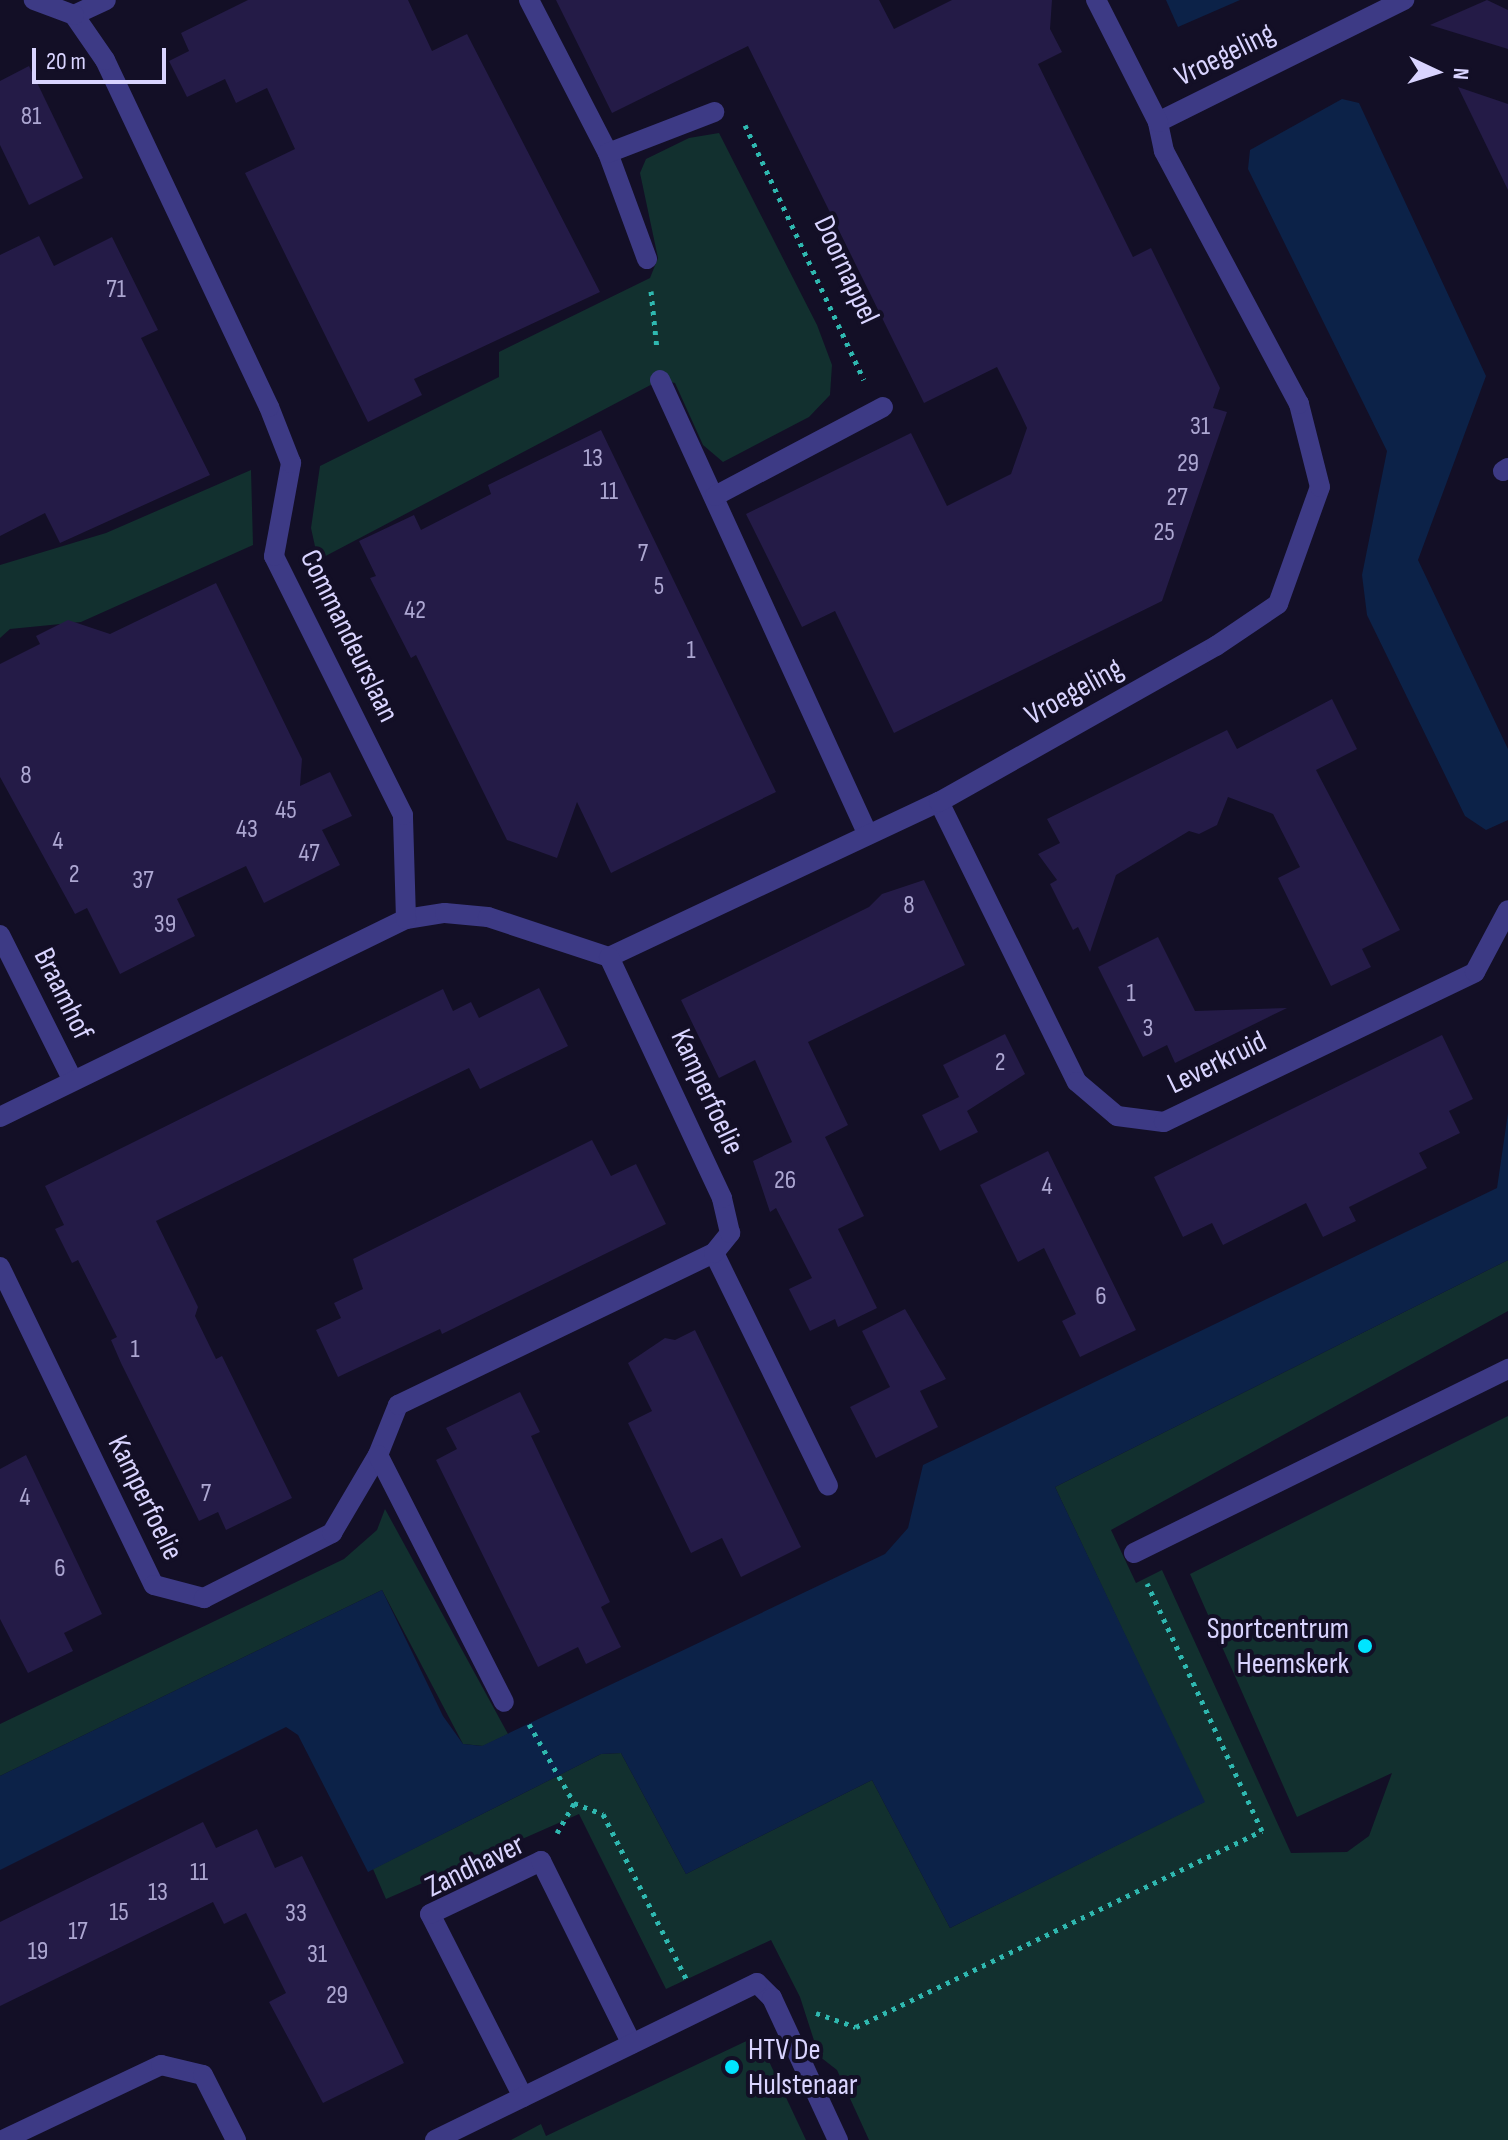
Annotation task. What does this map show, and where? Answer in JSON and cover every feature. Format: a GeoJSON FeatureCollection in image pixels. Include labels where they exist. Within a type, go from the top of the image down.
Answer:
{"type":"FeatureCollection","features":[{"type":"Feature","properties":{"kind":"street"},"geometry":{"type":"LineString","coordinates":[[34,0],[74,15],[106,0]]}},
{"type":"Feature","properties":{"kind":"street"},"geometry":{"type":"LineString","coordinates":[[529,0],[608,153],[647,259]]}},
{"type":"Feature","properties":{"kind":"street","name":"Vroegeling"},"geometry":{"type":"LineString","coordinates":[[609,957],[939,802],[1278,604],[1320,487],[1299,404],[1164,151],[1158,122],[1096,0]]}},
{"type":"Feature","properties":{"kind":"street","name":"Vroegeling"},"geometry":{"type":"LineString","coordinates":[[1158,122],[1404,0]]}},
{"type":"Feature","properties":{"kind":"street","name":"Commandeurslaan"},"geometry":{"type":"LineString","coordinates":[[74,15],[105,60],[291,463],[274,556],[403,815],[406,919]]}},
{"type":"Feature","properties":{"kind":"street"},"geometry":{"type":"LineString","coordinates":[[608,153],[714,112]]}},
{"type":"Feature","properties":{"kind":"street"},"geometry":{"type":"LineString","coordinates":[[660,380],[868,835]]}},
{"type":"Feature","properties":{"kind":"street"},"geometry":{"type":"LineString","coordinates":[[715,496],[883,407]]}},
{"type":"Feature","properties":{"kind":"street","name":"Leverkruid"},"geometry":{"type":"LineString","coordinates":[[939,802],[1077,1082],[1117,1116],[1164,1122],[1475,972],[1508,910]]}},
{"type":"Feature","properties":{"kind":"street"},"geometry":{"type":"LineString","coordinates":[[0,1117],[72,1079],[406,919],[445,913],[488,917],[609,957]]}},
{"type":"Feature","properties":{"kind":"street","name":"Braamhof"},"geometry":{"type":"LineString","coordinates":[[0,935],[72,1079]]}},
{"type":"Feature","properties":{"kind":"street","name":"Kamperfoelie"},"geometry":{"type":"LineString","coordinates":[[0,1267],[154,1585],[204,1598],[332,1533],[378,1455],[398,1405],[714,1253],[730,1233],[722,1198],[609,957]]}},
{"type":"Feature","properties":{"kind":"street"},"geometry":{"type":"LineString","coordinates":[[714,1253],[828,1486]]}},
{"type":"Feature","properties":{"kind":"street"},"geometry":{"type":"LineString","coordinates":[[1134,1553],[1508,1369]]}},
{"type":"Feature","properties":{"kind":"street"},"geometry":{"type":"LineString","coordinates":[[378,1455],[504,1702]]}},
{"type":"Feature","properties":{"kind":"street","name":"Zandhaver"},"geometry":{"type":"LineString","coordinates":[[523,2097],[430,1914],[541,1861],[632,2044]]}},
{"type":"Feature","properties":{"kind":"street"},"geometry":{"type":"LineString","coordinates":[[435,2140],[702,2010],[765,1990],[838,2140]]}},
{"type":"Feature","properties":{"kind":"street"},"geometry":{"type":"LineString","coordinates":[[3,2140],[161,2065],[203,2075],[236,2140]]}},
{"type":"Feature","properties":{"kind":"path","name":"Doornappel"},"geometry":{"type":"LineString","coordinates":[[714,112],[737,106],[865,382],[883,407]]}},
{"type":"Feature","properties":{"kind":"path"},"geometry":{"type":"LineString","coordinates":[[647,259],[660,380]]}},
{"type":"Feature","properties":{"kind":"path"},"geometry":{"type":"LineString","coordinates":[[765,1990],[856,2027],[1262,1831],[1134,1553]]}},
{"type":"Feature","properties":{"kind":"path"},"geometry":{"type":"LineString","coordinates":[[527,1720],[574,1803],[603,1814],[702,2010]]}},
{"type":"Feature","properties":{"kind":"green space"},"geometry":{"type":"Polygon","coordinates":[[[719,133],[817,325],[832,365],[830,395],[809,417],[723,462],[703,445],[675,383],[660,380],[318,560],[311,528],[320,466],[499,377],[499,352],[650,278],[658,258],[640,173],[646,159],[689,138],[719,133]]]}},
{"type":"Feature","properties":{"kind":"green space"},"geometry":{"type":"Polygon","coordinates":[[[251,470],[253,545],[81,622],[10,629],[0,638],[0,565],[106,533],[251,470]]]}},
{"type":"Feature","properties":{"kind":"green space"},"geometry":{"type":"Polygon","coordinates":[[[1508,1260],[1508,1311],[1111,1530],[1136,1583],[1162,1570],[1291,1853],[1347,1852],[1369,1836],[1392,1773],[1297,1817],[1190,1574],[1508,1416],[1508,2140],[869,2140],[837,2070],[819,2056],[800,1997],[771,1940],[666,1989],[579,1814],[386,1899],[373,1869],[601,1754],[621,1753],[686,1874],[872,1780],[950,1928],[1204,1802],[1055,1487],[1508,1260]]]}},
{"type":"Feature","properties":{"kind":"green space"},"geometry":{"type":"Polygon","coordinates":[[[385,1509],[508,1734],[483,1746],[463,1744],[382,1590],[0,1776],[0,1724],[344,1559],[377,1530],[385,1509]]]}},
{"type":"Feature","properties":{"kind":"green space","name":"HTV De Hulstenaar"},"geometry":{"type":"Polygon","coordinates":[[[757,2036],[806,2140],[511,2140],[541,2124],[546,2136],[757,2036]]]}},
{"type":"Feature","properties":{"kind":"water"},"geometry":{"type":"Polygon","coordinates":[[[1166,0],[1240,0],[1178,27],[1166,0]]]}},
{"type":"Feature","properties":{"kind":"water"},"geometry":{"type":"Polygon","coordinates":[[[1342,99],[1359,103],[1486,376],[1418,560],[1508,749],[1508,820],[1486,830],[1465,816],[1367,615],[1362,575],[1387,451],[1248,169],[1250,150],[1342,99]]]}},
{"type":"Feature","properties":{"kind":"water"},"geometry":{"type":"Polygon","coordinates":[[[1508,1113],[1508,1260],[1055,1487],[1205,1802],[950,1928],[872,1780],[686,1874],[621,1753],[601,1754],[368,1872],[298,1735],[286,1727],[0,1870],[0,1776],[382,1590],[443,1716],[463,1744],[482,1746],[885,1554],[908,1528],[923,1465],[1497,1188],[1508,1113]]]}},
{"type":"Feature","properties":{"kind":"building"},"geometry":{"type":"Polygon","coordinates":[[[248,0],[408,0],[432,51],[467,34],[600,292],[414,379],[422,395],[368,422],[245,173],[295,149],[267,88],[236,103],[225,79],[187,97],[169,61],[189,51],[181,33],[248,0]]]}},
{"type":"Feature","properties":{"kind":"building"},"geometry":{"type":"Polygon","coordinates":[[[556,0],[879,0],[894,29],[952,0],[1052,0],[1050,29],[1062,52],[1038,64],[1133,257],[1151,248],[1220,388],[1213,408],[1227,412],[1162,601],[894,733],[835,611],[802,627],[746,514],[911,433],[947,506],[1011,474],[1027,428],[997,367],[924,403],[748,46],[612,113],[556,0]]]}},
{"type":"Feature","properties":{"kind":"building"},"geometry":{"type":"Polygon","coordinates":[[[1487,0],[1508,10],[1508,49],[1430,25],[1487,0]]]}},
{"type":"Feature","properties":{"kind":"building"},"geometry":{"type":"Polygon","coordinates":[[[29,66],[83,178],[29,205],[0,145],[0,81],[29,66]]]}},
{"type":"Feature","properties":{"kind":"building"},"geometry":{"type":"Polygon","coordinates":[[[1458,87],[1508,104],[1508,190],[1458,87]]]}},
{"type":"Feature","properties":{"kind":"building"},"geometry":{"type":"Polygon","coordinates":[[[39,236],[54,266],[112,237],[158,330],[141,338],[210,475],[60,543],[45,513],[0,536],[0,255],[39,236]]]}},
{"type":"Feature","properties":{"kind":"building"},"geometry":{"type":"Polygon","coordinates":[[[601,430],[776,792],[611,873],[577,802],[557,858],[507,840],[416,655],[411,658],[370,578],[376,576],[359,541],[414,515],[421,530],[491,494],[488,485],[601,430]]]}},
{"type":"Feature","properties":{"kind":"building"},"geometry":{"type":"Polygon","coordinates":[[[216,583],[302,759],[300,786],[330,772],[352,816],[322,830],[340,865],[264,903],[246,866],[177,899],[195,936],[120,974],[87,908],[75,914],[0,777],[0,664],[40,644],[36,636],[68,620],[110,634],[216,583]]]}},
{"type":"Feature","properties":{"kind":"building"},"geometry":{"type":"Polygon","coordinates":[[[1332,699],[1357,749],[1316,770],[1400,930],[1362,949],[1371,967],[1331,986],[1278,878],[1300,867],[1273,814],[1228,797],[1217,825],[1199,834],[1189,831],[1116,875],[1090,952],[1078,927],[1073,930],[1050,884],[1057,880],[1038,854],[1060,843],[1047,819],[1227,730],[1237,749],[1332,699]]]}},
{"type":"Feature","properties":{"kind":"building"},"geometry":{"type":"Polygon","coordinates":[[[924,880],[965,965],[808,1042],[848,1125],[825,1137],[864,1216],[838,1229],[877,1308],[838,1327],[835,1319],[810,1331],[789,1289],[812,1278],[776,1208],[770,1212],[753,1161],[792,1142],[755,1060],[719,1078],[681,1000],[869,907],[882,894],[924,880]]]}},
{"type":"Feature","properties":{"kind":"building"},"geometry":{"type":"Polygon","coordinates":[[[1158,937],[1195,1011],[1287,1008],[1175,1063],[1167,1045],[1143,1057],[1098,967],[1158,937]]]}},
{"type":"Feature","properties":{"kind":"building"},"geometry":{"type":"Polygon","coordinates":[[[539,988],[568,1046],[480,1089],[469,1068],[156,1221],[198,1307],[195,1316],[216,1359],[222,1356],[292,1498],[226,1530],[218,1512],[199,1521],[121,1363],[111,1340],[117,1337],[78,1260],[72,1263],[55,1229],[64,1225],[45,1186],[443,989],[453,1011],[471,1002],[479,1018],[539,988]]]}},
{"type":"Feature","properties":{"kind":"building"},"geometry":{"type":"Polygon","coordinates":[[[1005,1034],[1025,1074],[967,1111],[978,1132],[940,1151],[922,1115],[959,1097],[943,1065],[1005,1034]]]}},
{"type":"Feature","properties":{"kind":"building"},"geometry":{"type":"Polygon","coordinates":[[[1442,1035],[1473,1099],[1449,1111],[1460,1133],[1419,1153],[1427,1168],[1349,1207],[1356,1221],[1323,1237],[1306,1203],[1223,1245],[1212,1223],[1183,1237],[1154,1177],[1442,1035]]]}},
{"type":"Feature","properties":{"kind":"building"},"geometry":{"type":"Polygon","coordinates":[[[592,1140],[611,1176],[636,1164],[666,1224],[442,1334],[440,1329],[338,1377],[316,1330],[341,1318],[334,1303],[363,1289],[353,1259],[592,1140]]]}},
{"type":"Feature","properties":{"kind":"building"},"geometry":{"type":"Polygon","coordinates":[[[1048,1151],[1136,1330],[1080,1357],[1062,1321],[1076,1314],[1044,1248],[1018,1262],[980,1185],[1048,1151]]]}},
{"type":"Feature","properties":{"kind":"building"},"geometry":{"type":"Polygon","coordinates":[[[905,1309],[946,1379],[920,1391],[938,1427],[876,1458],[850,1407],[890,1387],[862,1331],[905,1309]]]}},
{"type":"Feature","properties":{"kind":"building"},"geometry":{"type":"Polygon","coordinates":[[[695,1330],[801,1547],[741,1577],[722,1538],[691,1553],[628,1423],[652,1411],[628,1363],[665,1338],[675,1340],[695,1330]]]}},
{"type":"Feature","properties":{"kind":"building"},"geometry":{"type":"Polygon","coordinates":[[[520,1392],[540,1432],[531,1436],[610,1602],[601,1607],[621,1647],[586,1664],[578,1647],[538,1667],[436,1460],[457,1449],[446,1428],[520,1392]]]}},
{"type":"Feature","properties":{"kind":"building"},"geometry":{"type":"Polygon","coordinates":[[[26,1455],[102,1614],[64,1633],[73,1651],[28,1673],[0,1619],[0,1469],[26,1455]]]}},
{"type":"Feature","properties":{"kind":"building"},"geometry":{"type":"Polygon","coordinates":[[[203,1822],[216,1848],[257,1829],[275,1868],[302,1856],[404,2063],[323,2103],[269,2002],[286,1993],[246,1913],[224,1924],[213,1902],[0,2006],[0,1922],[203,1822]]]}},
{"type":"Feature","properties":{"kind":"place","name":"Sportcentrum Heemskerk"},"geometry":{"type":"Point","coordinates":[1365,1646]}},
{"type":"Feature","properties":{"kind":"place","name":"HTV De Hulstenaar"},"geometry":{"type":"Point","coordinates":[732,2067]}}]}
